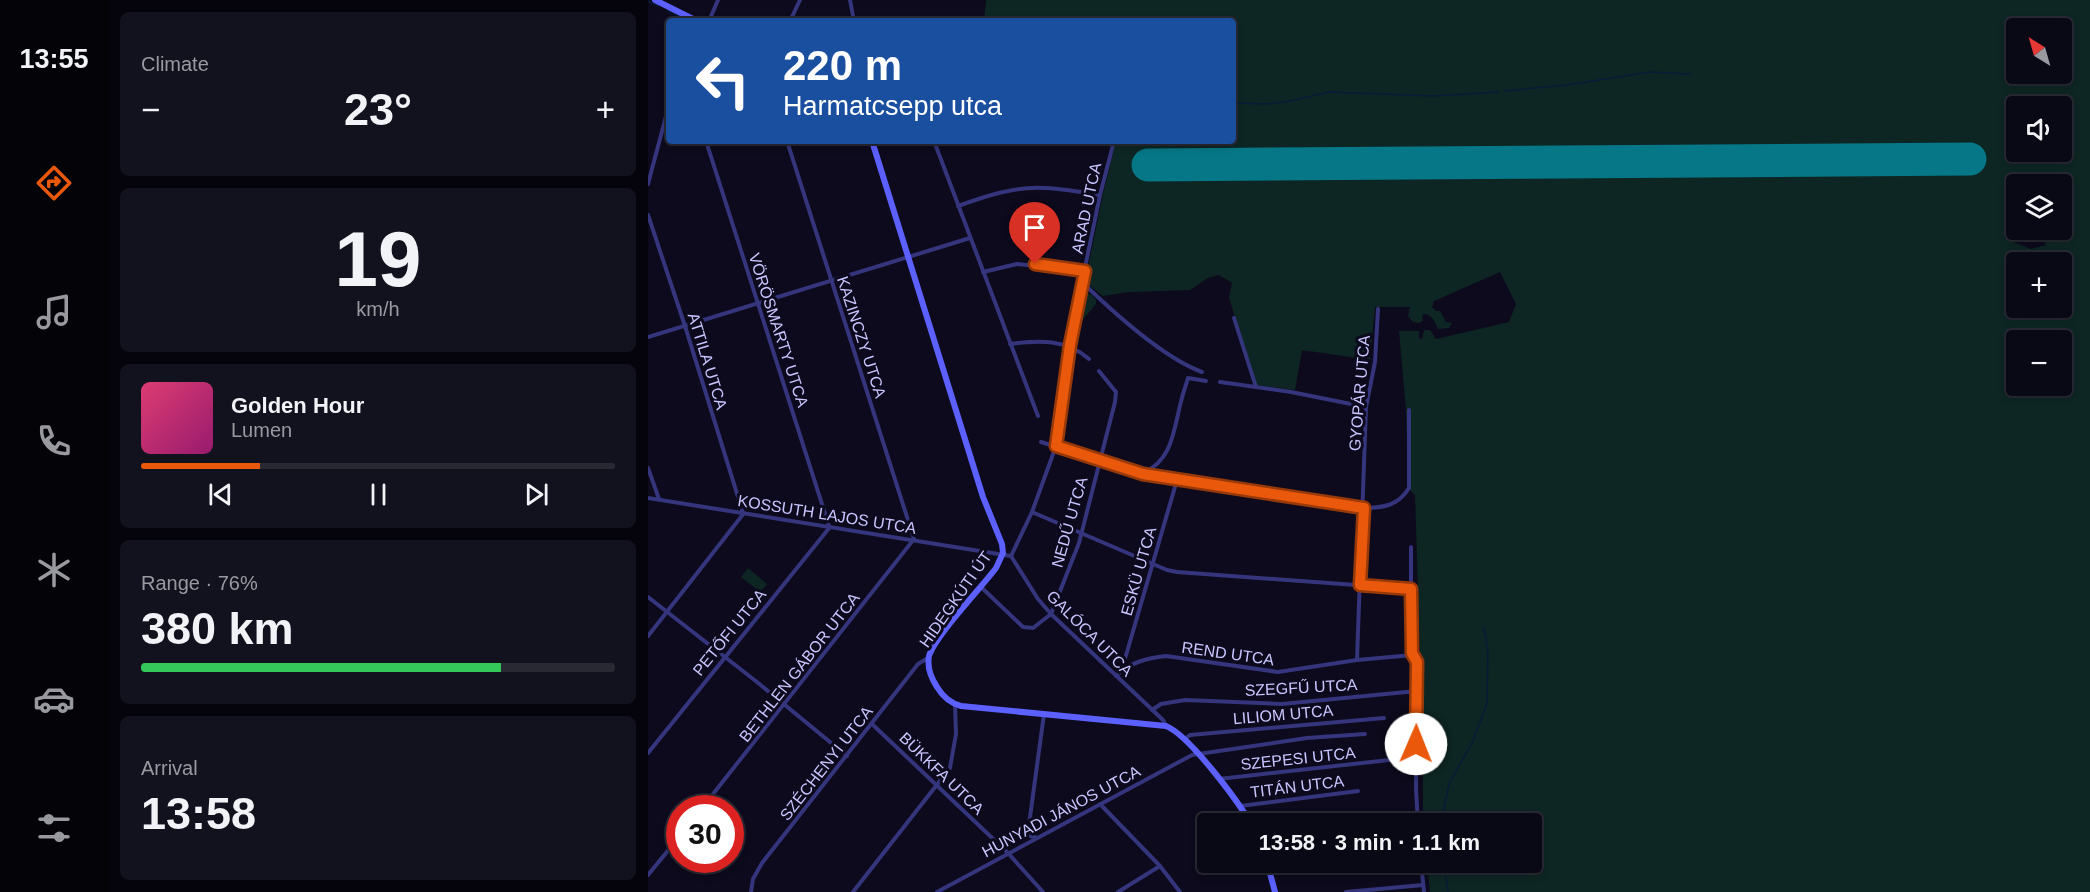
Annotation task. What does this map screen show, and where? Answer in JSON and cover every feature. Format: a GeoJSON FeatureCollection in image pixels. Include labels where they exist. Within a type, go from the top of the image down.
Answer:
{"type":"FeatureCollection","features":[{"type":"Feature","properties":{"kind":"main road"},"geometry":{"type":"LineString","coordinates":[[655,0],[690,18]]}},
{"type":"Feature","properties":{"kind":"main road","name":"HIDEGKÚTI ÚT"},"geometry":{"type":"LineString","coordinates":[[873,144],[980,487],[1002,544],[1003,553],[996,568],[938,641],[929,658],[929,671],[934,684],[942,695],[955,704]]}},
{"type":"Feature","properties":{"kind":"main road"},"geometry":{"type":"LineString","coordinates":[[955,704],[1044,717],[1166,726],[1174,729],[1219,779],[1244,813]]}},
{"type":"Feature","properties":{"kind":"main road"},"geometry":{"type":"LineString","coordinates":[[1270,873],[1275,892]]}},
{"type":"Feature","properties":{"kind":"street"},"geometry":{"type":"LineString","coordinates":[[710,18],[718,0]]}},
{"type":"Feature","properties":{"kind":"street"},"geometry":{"type":"LineString","coordinates":[[791,18],[800,0]]}},
{"type":"Feature","properties":{"kind":"street"},"geometry":{"type":"LineString","coordinates":[[850,0],[853,18]]}},
{"type":"Feature","properties":{"kind":"street"},"geometry":{"type":"LineString","coordinates":[[648,184],[666,116]]}},
{"type":"Feature","properties":{"kind":"street","name":"VÖRÖSMARTY UTCA"},"geometry":{"type":"LineString","coordinates":[[707,144],[830,527]]}},
{"type":"Feature","properties":{"kind":"street","name":"KAZINCZY UTCA"},"geometry":{"type":"LineString","coordinates":[[788,144],[914,539]]}},
{"type":"Feature","properties":{"kind":"street"},"geometry":{"type":"LineString","coordinates":[[935,144],[1038,416]]}},
{"type":"Feature","properties":{"kind":"street","name":"ARAD UTCA"},"geometry":{"type":"LineString","coordinates":[[1011,556],[1032,512],[1056,446],[1070,345],[1100,195],[1113,144]]}},
{"type":"Feature","properties":{"kind":"street"},"geometry":{"type":"LineString","coordinates":[[958,206],[990,194],[1016,189],[1043,187],[1100,195]]}},
{"type":"Feature","properties":{"kind":"street","name":"ATTILA UTCA"},"geometry":{"type":"LineString","coordinates":[[648,215],[744,513]]}},
{"type":"Feature","properties":{"kind":"street"},"geometry":{"type":"LineString","coordinates":[[648,337],[970,238]]}},
{"type":"Feature","properties":{"kind":"street"},"geometry":{"type":"LineString","coordinates":[[983,272],[1017,264],[1085,271]]}},
{"type":"Feature","properties":{"kind":"street"},"geometry":{"type":"LineString","coordinates":[[1083,283],[1144,337],[1190,368],[1202,372]]}},
{"type":"Feature","properties":{"kind":"street","name":"GYOPÁR UTCA"},"geometry":{"type":"LineString","coordinates":[[1357,660],[1366,407],[1373,370],[1378,309]]}},
{"type":"Feature","properties":{"kind":"street"},"geometry":{"type":"LineString","coordinates":[[1234,318],[1256,387]]}},
{"type":"Feature","properties":{"kind":"street"},"geometry":{"type":"LineString","coordinates":[[1010,344],[1042,340],[1070,345],[1089,359]]}},
{"type":"Feature","properties":{"kind":"street","name":"NEDŰ UTCA"},"geometry":{"type":"LineString","coordinates":[[1051,614],[1082,533],[1098,460],[1115,402],[1116,392],[1099,371]]}},
{"type":"Feature","properties":{"kind":"street"},"geometry":{"type":"LineString","coordinates":[[1143,474],[1154,468],[1165,456],[1172,441],[1188,378],[1206,381]]}},
{"type":"Feature","properties":{"kind":"street"},"geometry":{"type":"LineString","coordinates":[[1220,382],[1366,407]]}},
{"type":"Feature","properties":{"kind":"street"},"geometry":{"type":"LineString","coordinates":[[1041,442],[1143,474],[1364,508],[1384,508],[1395,504],[1409,488],[1409,410]]}},
{"type":"Feature","properties":{"kind":"street"},"geometry":{"type":"LineString","coordinates":[[648,468],[659,500]]}},
{"type":"Feature","properties":{"kind":"street","name":"ESKÜ UTCA"},"geometry":{"type":"LineString","coordinates":[[1122,670],[1177,480]]}},
{"type":"Feature","properties":{"kind":"street","name":"KOSSUTH LAJOS UTCA"},"geometry":{"type":"LineString","coordinates":[[648,498],[1003,553]]}},
{"type":"Feature","properties":{"kind":"street"},"geometry":{"type":"LineString","coordinates":[[1032,512],[1152,564],[1177,572],[1411,589]]}},
{"type":"Feature","properties":{"kind":"street"},"geometry":{"type":"LineString","coordinates":[[648,636],[744,513]]}},
{"type":"Feature","properties":{"kind":"street","name":"PETŐFI UTCA"},"geometry":{"type":"LineString","coordinates":[[648,753],[830,527]]}},
{"type":"Feature","properties":{"kind":"street","name":"BETHLEN GÁBOR UTCA"},"geometry":{"type":"LineString","coordinates":[[712,795],[914,539]]}},
{"type":"Feature","properties":{"kind":"street"},"geometry":{"type":"LineString","coordinates":[[1411,547],[1413,655],[1417,660],[1418,813]]}},
{"type":"Feature","properties":{"kind":"street"},"geometry":{"type":"LineString","coordinates":[[1003,553],[1011,556]]}},
{"type":"Feature","properties":{"kind":"street","name":"GALÓCA UTCA"},"geometry":{"type":"LineString","coordinates":[[1011,556],[1038,599],[1051,614],[1166,726]]}},
{"type":"Feature","properties":{"kind":"street"},"geometry":{"type":"LineString","coordinates":[[981,587],[1023,627],[1032,628],[1051,614]]}},
{"type":"Feature","properties":{"kind":"street"},"geometry":{"type":"LineString","coordinates":[[648,597],[847,756]]}},
{"type":"Feature","properties":{"kind":"street","name":"REND UTCA"},"geometry":{"type":"LineString","coordinates":[[1116,676],[1122,670],[1144,659],[1166,657],[1278,672],[1357,660],[1413,655]]}},
{"type":"Feature","properties":{"kind":"street","name":"SZÉCHENYI UTCA"},"geometry":{"type":"LineString","coordinates":[[751,891],[753,879],[762,863],[918,664],[929,658]]}},
{"type":"Feature","properties":{"kind":"street","name":"SZEGFŰ UTCA"},"geometry":{"type":"LineString","coordinates":[[1152,710],[1161,704],[1185,700],[1282,704],[1417,692]]}},
{"type":"Feature","properties":{"kind":"street"},"geometry":{"type":"LineString","coordinates":[[852,892],[950,768],[956,734],[955,704]]}},
{"type":"Feature","properties":{"kind":"street"},"geometry":{"type":"LineString","coordinates":[[1035,838],[1028,832],[1044,717]]}},
{"type":"Feature","properties":{"kind":"street","name":"LILIOM UTCA"},"geometry":{"type":"LineString","coordinates":[[1185,739],[1190,735],[1384,718]]}},
{"type":"Feature","properties":{"kind":"street","name":"BÜKKFA UTCA"},"geometry":{"type":"LineString","coordinates":[[872,724],[1008,853],[1043,892]]}},
{"type":"Feature","properties":{"kind":"street","name":"HUNYADI JÁNOS UTCA"},"geometry":{"type":"LineString","coordinates":[[937,892],[1197,753],[1307,738],[1365,734]]}},
{"type":"Feature","properties":{"kind":"street","name":"SZEPESI UTCA"},"geometry":{"type":"LineString","coordinates":[[1219,779],[1416,757]]}},
{"type":"Feature","properties":{"kind":"street","name":"TITÁN UTCA"},"geometry":{"type":"LineString","coordinates":[[1240,806],[1358,791]]}},
{"type":"Feature","properties":{"kind":"street"},"geometry":{"type":"LineString","coordinates":[[1100,804],[1160,866],[1180,892]]}},
{"type":"Feature","properties":{"kind":"street"},"geometry":{"type":"LineString","coordinates":[[648,875],[666,853]]}},
{"type":"Feature","properties":{"kind":"street"},"geometry":{"type":"LineString","coordinates":[[1118,892],[1160,866]]}},
{"type":"Feature","properties":{"kind":"street"},"geometry":{"type":"LineString","coordinates":[[1422,873],[1424,892]]}},
{"type":"Feature","properties":{"kind":"street"},"geometry":{"type":"LineString","coordinates":[[1346,892],[1423,885]]}},
{"type":"Feature","properties":{"kind":"green space"},"geometry":{"type":"Polygon","coordinates":[[[986,0],[2090,0],[2090,892],[1430,892],[1428,873],[1542,873],[1542,813],[1423,813],[1423,663],[1420,654],[1415,495],[1408,488],[1406,410],[1399,331],[1419,331],[1419,338],[1422,339],[1424,330],[1430,330],[1436,339],[1509,322],[1516,304],[1500,272],[1434,301],[1432,307],[1440,311],[1446,322],[1452,323],[1449,328],[1438,329],[1433,319],[1427,314],[1422,316],[1423,321],[1413,322],[1408,316],[1410,307],[1375,307],[1370,360],[1302,350],[1295,390],[1257,385],[1229,298],[1232,283],[1219,275],[1208,278],[1190,290],[1129,292],[1103,296],[1085,282],[1115,144],[1236,144],[1236,18],[984,18],[986,0]]]}},
{"type":"Feature","properties":{"kind":"green space"},"geometry":{"type":"Polygon","coordinates":[[[1085,292],[1092,295],[1096,304],[1076,328],[1085,292]]]}},
{"type":"Feature","properties":{"kind":"green space"},"geometry":{"type":"Polygon","coordinates":[[[748,568],[767,584],[760,592],[741,577],[748,568]]]}},
{"type":"Feature","properties":{"kind":"waterway"},"geometry":{"type":"LineString","coordinates":[[648,1],[658,6]]}},
{"type":"Feature","properties":{"kind":"waterway"},"geometry":{"type":"LineString","coordinates":[[667,10],[682,18]]}},
{"type":"Feature","properties":{"kind":"waterway"},"geometry":{"type":"LineString","coordinates":[[1504,91],[1567,85],[1650,72],[1690,74]]}},
{"type":"Feature","properties":{"kind":"waterway"},"geometry":{"type":"LineString","coordinates":[[1236,103],[1265,104],[1329,92],[1434,96],[1498,92]]}},
{"type":"Feature","properties":{"kind":"waterway"},"geometry":{"type":"LineString","coordinates":[[1443,813],[1449,784],[1473,741],[1487,703],[1488,651],[1484,627]]}},
{"type":"Feature","properties":{"kind":"waterway"},"geometry":{"type":"LineString","coordinates":[[1445,873],[1448,892]]}},
{"type":"Feature","properties":{"kind":"runway"},"geometry":{"type":"LineString","coordinates":[[1148,165],[1970,159]]}},
{"type":"Feature","properties":{"kind":"route"},"geometry":{"type":"LineString","coordinates":[[1035,264],[1085,271],[1070,345],[1056,446],[1143,474],[1364,508],[1360,585],[1411,589],[1412,653],[1417,662],[1416,744]]}}]}
